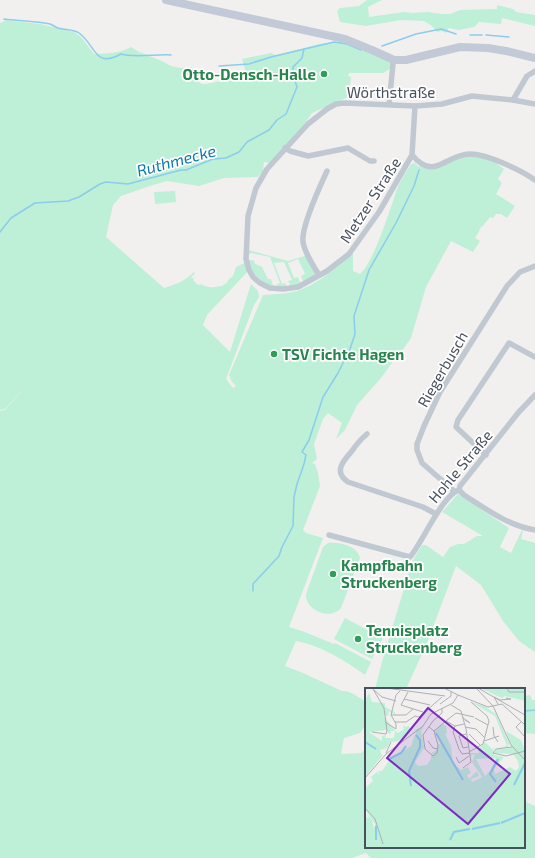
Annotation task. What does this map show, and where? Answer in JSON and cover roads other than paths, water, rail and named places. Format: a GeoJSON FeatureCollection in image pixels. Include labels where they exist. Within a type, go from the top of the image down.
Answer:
{"type":"FeatureCollection","features":[{"type":"Feature","properties":{"kind":"main road"},"geometry":{"type":"LineString","coordinates":[[166,0],[346,39],[394,60],[406,60],[460,47],[488,48],[535,58]]}},
{"type":"Feature","properties":{"kind":"street"},"geometry":{"type":"LineString","coordinates":[[389,105],[394,60]]}},
{"type":"Feature","properties":{"kind":"street"},"geometry":{"type":"LineString","coordinates":[[513,100],[527,76],[535,71]]}},
{"type":"Feature","properties":{"kind":"street","name":"Wörthstraße"},"geometry":{"type":"LineString","coordinates":[[319,275],[295,288],[276,289],[267,287],[256,280],[251,274],[245,254],[248,216],[256,188],[267,169],[284,148],[315,116],[332,106],[344,102],[415,106],[442,104],[472,96],[535,104]]}},
{"type":"Feature","properties":{"kind":"street","name":"Metzer Straße"},"geometry":{"type":"LineString","coordinates":[[319,275],[327,271],[349,254],[379,212],[412,156],[415,106]]}},
{"type":"Feature","properties":{"kind":"street"},"geometry":{"type":"LineString","coordinates":[[284,148],[308,156],[348,148],[370,162],[374,161]]}},
{"type":"Feature","properties":{"kind":"street"},"geometry":{"type":"LineString","coordinates":[[412,156],[425,167],[432,168],[458,156],[468,154],[478,155],[497,161],[535,180]]}},
{"type":"Feature","properties":{"kind":"street"},"geometry":{"type":"LineString","coordinates":[[319,275],[305,248],[303,234],[327,171]]}},
{"type":"Feature","properties":{"kind":"street","name":"Riegerbusch"},"geometry":{"type":"LineString","coordinates":[[535,266],[520,272],[507,286],[440,392],[419,439],[417,450],[422,463],[457,491],[492,513],[510,522],[535,530]]}},
{"type":"Feature","properties":{"kind":"street"},"geometry":{"type":"LineString","coordinates":[[486,454],[469,441],[456,427],[458,420],[509,343],[535,357]]}},
{"type":"Feature","properties":{"kind":"street","name":"Hohle Straße"},"geometry":{"type":"LineString","coordinates":[[329,535],[410,557],[422,540],[436,514],[457,491],[518,413],[535,395]]}},
{"type":"Feature","properties":{"kind":"street"},"geometry":{"type":"LineString","coordinates":[[367,434],[342,462],[340,470],[342,476],[348,482],[423,507],[436,514]]}},
{"type":"Feature","properties":{"kind":"waterway"},"geometry":{"type":"LineString","coordinates":[[4,19],[44,23],[58,28],[72,30],[85,38],[96,54],[105,59],[121,54],[132,56],[171,55]]}},
{"type":"Feature","properties":{"kind":"waterway"},"geometry":{"type":"LineString","coordinates":[[382,46],[416,34],[441,29],[456,34]]}},
{"type":"Feature","properties":{"kind":"waterway"},"geometry":{"type":"LineString","coordinates":[[470,35],[482,35]]}},
{"type":"Feature","properties":{"kind":"waterway"},"geometry":{"type":"LineString","coordinates":[[486,35],[509,37]]}},
{"type":"Feature","properties":{"kind":"waterway"},"geometry":{"type":"LineString","coordinates":[[219,66],[249,64],[271,57],[334,42],[347,44],[361,50]]}},
{"type":"Feature","properties":{"kind":"waterway","name":"Ruthmecke"},"geometry":{"type":"LineString","coordinates":[[0,232],[11,218],[35,203],[68,201],[79,197],[106,182],[128,184],[186,170],[213,159],[226,158],[239,152],[247,142],[269,130],[277,120],[286,114],[297,87],[293,75],[293,67],[302,58],[304,49]]}},
{"type":"Feature","properties":{"kind":"waterway"},"geometry":{"type":"LineString","coordinates":[[253,591],[253,584],[279,556],[293,526],[294,497],[306,455],[302,452],[309,440],[323,397],[338,373],[350,349],[355,334],[354,316],[369,270],[396,223],[414,186],[419,170]]}},
{"type":"Feature","properties":{"kind":"waterway"},"geometry":{"type":"LineString","coordinates":[[525,711],[535,710]]}},
{"type":"Feature","properties":{"kind":"place","name":"Otto-Densch-Halle"},"geometry":{"type":"Point","coordinates":[324,74]}},
{"type":"Feature","properties":{"kind":"place","name":"TSV Fichte Hagen"},"geometry":{"type":"Point","coordinates":[274,354]}},
{"type":"Feature","properties":{"kind":"place","name":"Kampfbahn Struckenberg"},"geometry":{"type":"Point","coordinates":[333,574]}},
{"type":"Feature","properties":{"kind":"place","name":"Tennisplatz Struckenberg"},"geometry":{"type":"Point","coordinates":[358,639]}}]}
